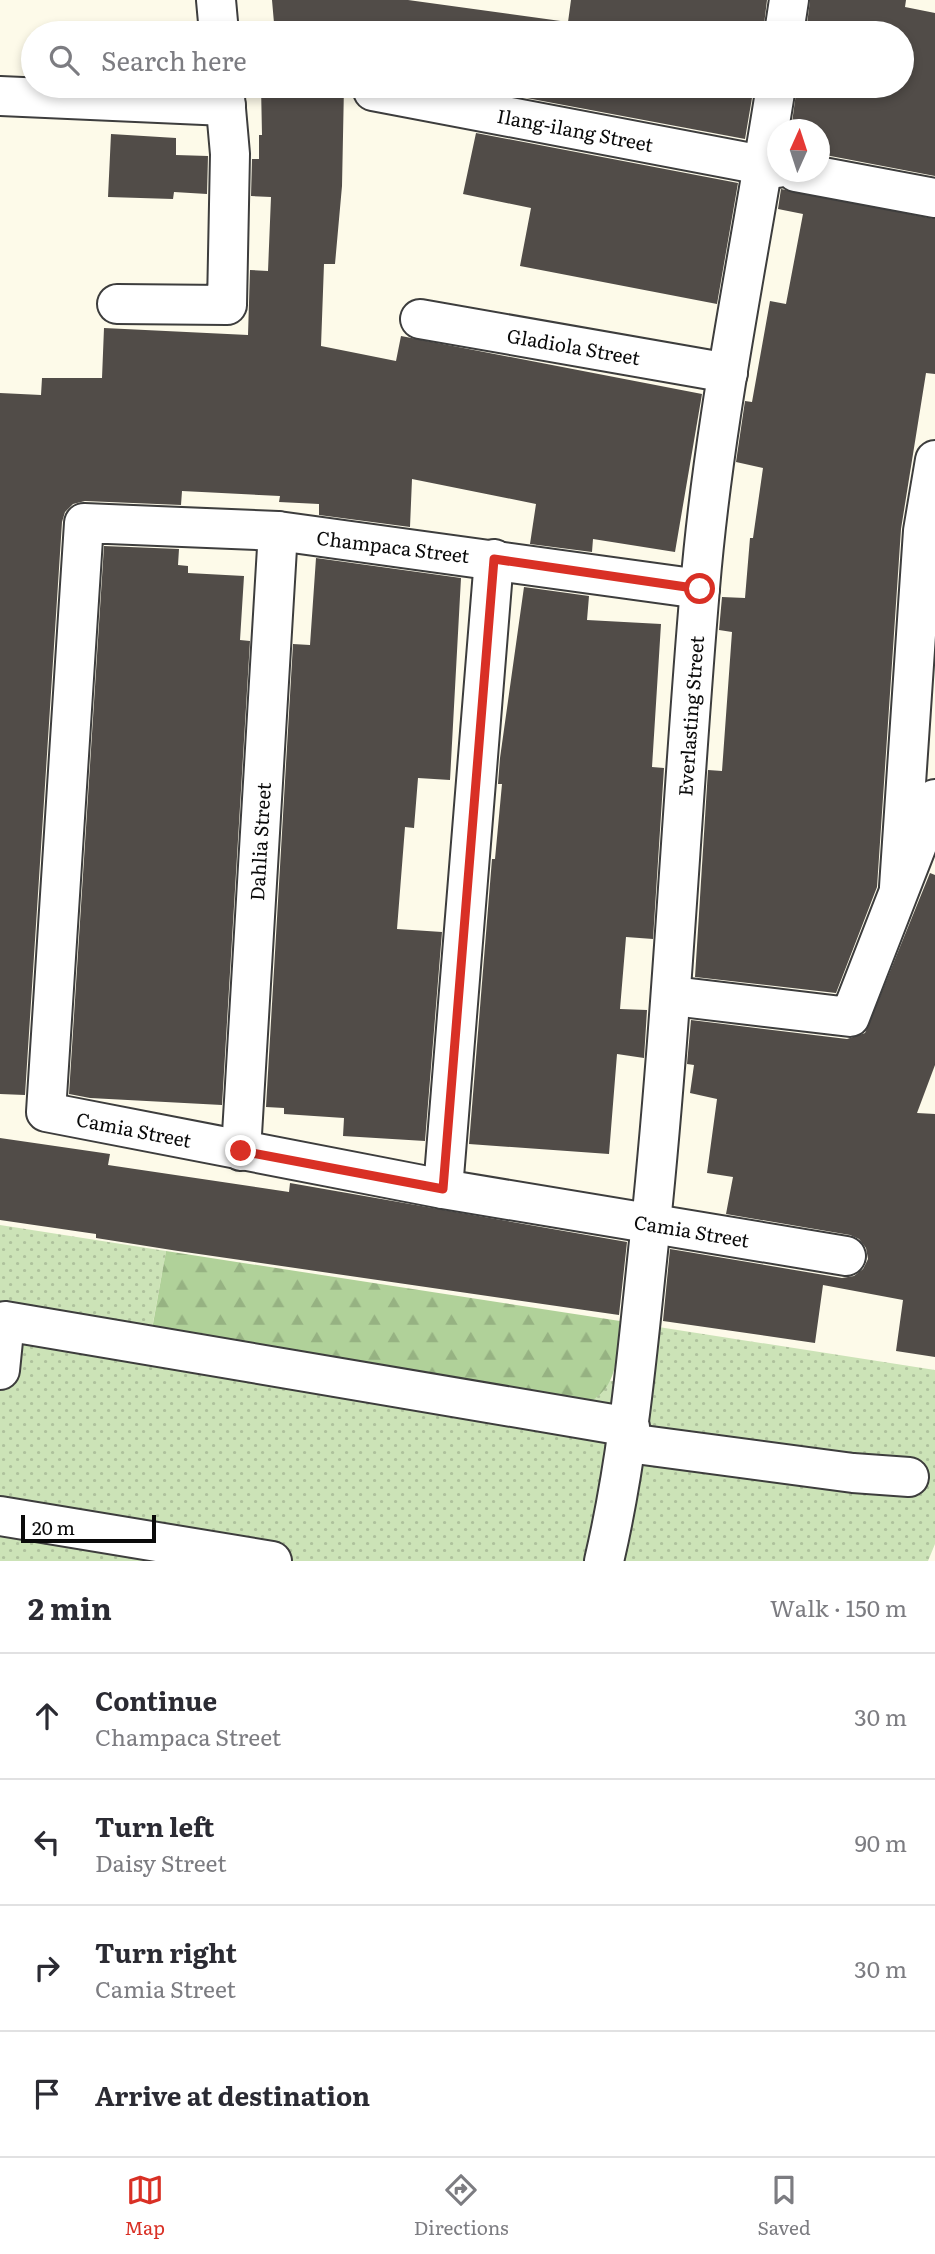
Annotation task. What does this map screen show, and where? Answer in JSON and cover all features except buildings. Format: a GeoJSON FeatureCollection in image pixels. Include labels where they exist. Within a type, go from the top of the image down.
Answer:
{"type":"FeatureCollection","features":[{"type":"Feature","properties":{"kind":"street"},"geometry":{"type":"LineString","coordinates":[[216,0],[218,21]]}},
{"type":"Feature","properties":{"kind":"street"},"geometry":{"type":"LineString","coordinates":[[786,21],[789,0]]}},
{"type":"Feature","properties":{"kind":"street"},"geometry":{"type":"LineString","coordinates":[[0,96],[21,96]]}},
{"type":"Feature","properties":{"kind":"street"},"geometry":{"type":"LineString","coordinates":[[117,304],[227,305],[230,154],[225,98]]}},
{"type":"Feature","properties":{"kind":"street","name":"Ilang-ilang Street"},"geometry":{"type":"LineString","coordinates":[[410,98],[767,166]]}},
{"type":"Feature","properties":{"kind":"street","name":"Everlasting Street"},"geometry":{"type":"LineString","coordinates":[[776,98],[777,119]]}},
{"type":"Feature","properties":{"kind":"street","name":"Ilang-ilang Street"},"geometry":{"type":"LineString","coordinates":[[830,178],[935,198]]}},
{"type":"Feature","properties":{"kind":"street","name":"Everlasting Street"},"geometry":{"type":"LineString","coordinates":[[604,1561],[629,1435],[651,1223],[673,996],[700,589],[711,479],[728,373],[776,182]]}},
{"type":"Feature","properties":{"kind":"street","name":"Gladiola Street"},"geometry":{"type":"LineString","coordinates":[[420,319],[728,373]]}},
{"type":"Feature","properties":{"kind":"street"},"geometry":{"type":"LineString","coordinates":[[899,887],[923,531],[935,460]]}},
{"type":"Feature","properties":{"kind":"street","name":"Champaca Street"},"geometry":{"type":"LineString","coordinates":[[84,523],[278,531],[700,589]]}},
{"type":"Feature","properties":{"kind":"street","name":"Camia Street"},"geometry":{"type":"LineString","coordinates":[[84,523],[46,1112],[443,1189],[846,1256]]}},
{"type":"Feature","properties":{"kind":"street","name":"Dahlia Street"},"geometry":{"type":"LineString","coordinates":[[241,1151],[278,531]]}},
{"type":"Feature","properties":{"kind":"street"},"geometry":{"type":"LineString","coordinates":[[443,1189],[494,559]]}},
{"type":"Feature","properties":{"kind":"street"},"geometry":{"type":"LineString","coordinates":[[673,996],[850,1017],[935,799]]}},
{"type":"Feature","properties":{"kind":"street"},"geometry":{"type":"LineString","coordinates":[[0,1370],[5,1321],[629,1435],[853,1473],[909,1477]]}},
{"type":"Feature","properties":{"kind":"street"},"geometry":{"type":"LineString","coordinates":[[0,1516],[272,1561]]}},
{"type":"Feature","properties":{"kind":"green space"},"geometry":{"type":"Polygon","coordinates":[[[0,1225],[166,1251],[151,1334],[613,1381],[620,1321],[935,1370],[935,1544],[928,1561],[0,1561],[0,1225]]]}},
{"type":"Feature","properties":{"kind":"green space"},"geometry":{"type":"Polygon","coordinates":[[[166,1251],[620,1321],[614,1370],[605,1389],[584,1405],[151,1335],[166,1251]]]}},
{"type":"Feature","properties":{"kind":"route"},"geometry":{"type":"LineString","coordinates":[[241,1151],[443,1189],[494,559],[700,589]]}}]}
